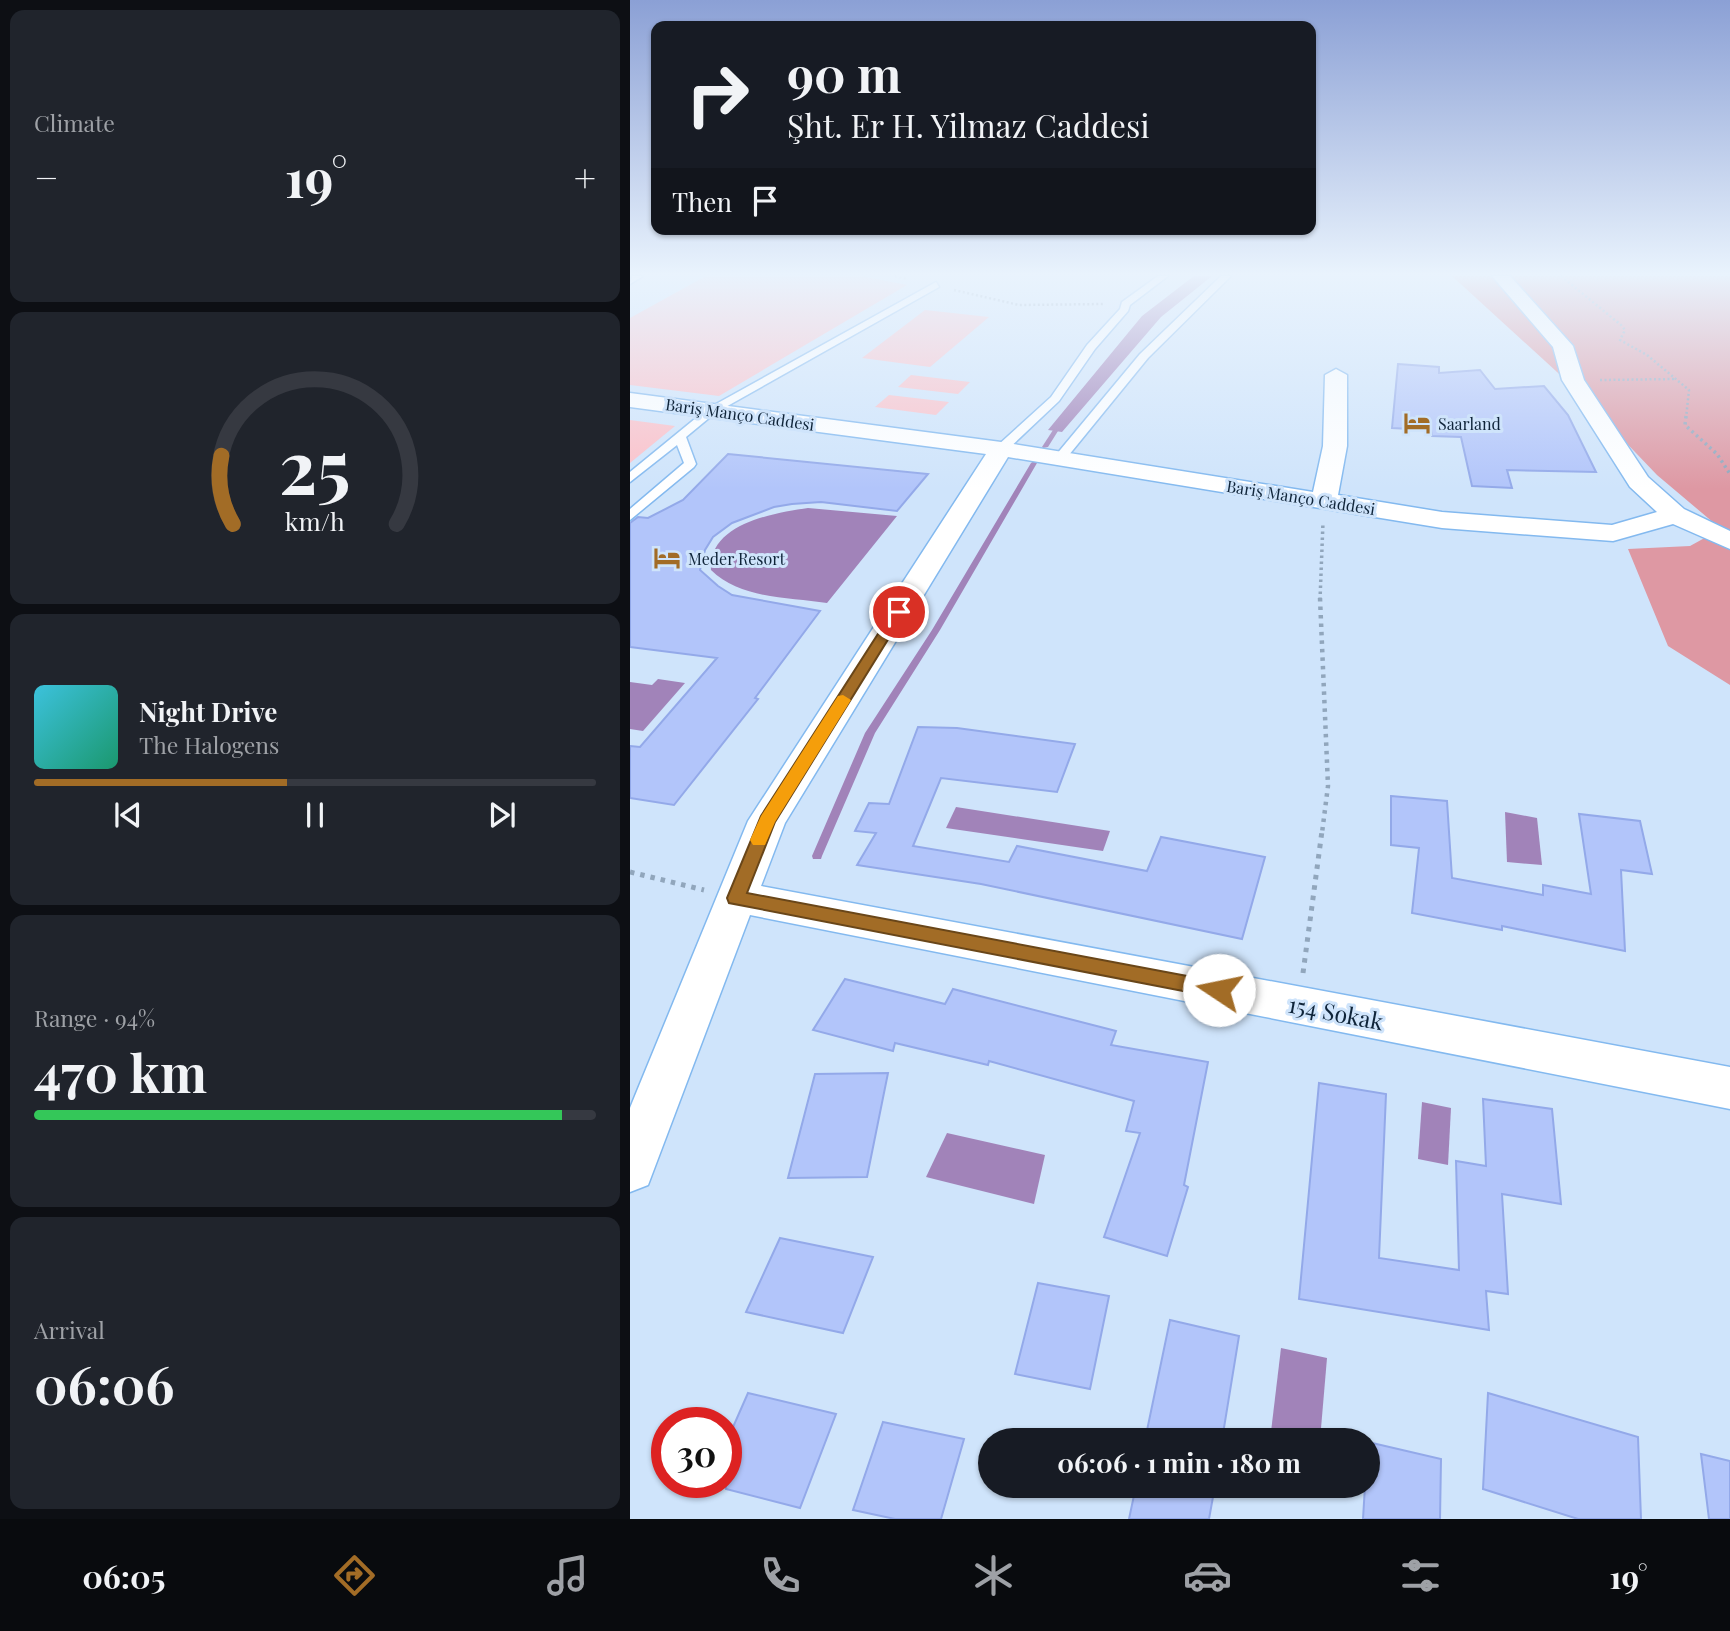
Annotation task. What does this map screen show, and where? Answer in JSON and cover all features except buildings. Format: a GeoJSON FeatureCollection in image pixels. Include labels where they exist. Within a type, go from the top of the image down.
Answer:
{"type":"FeatureCollection","features":[{"type":"Feature","properties":{"kind":"street"},"geometry":{"type":"LineString","coordinates":[[1563,347],[1573,380],[1639,482],[1675,515],[1730,541]]}},
{"type":"Feature","properties":{"kind":"street"},"geometry":{"type":"LineString","coordinates":[[1324,501],[1335,446],[1336,375]]}},
{"type":"Feature","properties":{"kind":"street","name":"Bariş Manço Caddesi"},"geometry":{"type":"LineString","coordinates":[[630,400],[1002,449],[1442,520],[1614,533],[1675,515]]}},
{"type":"Feature","properties":{"kind":"street"},"geometry":{"type":"LineString","coordinates":[[630,1168],[766,821],[1002,449]]}},
{"type":"Feature","properties":{"kind":"street","name":"154 Sokak"},"geometry":{"type":"LineString","coordinates":[[736,898],[1730,1088]]}},
{"type":"Feature","properties":{"kind":"lane"},"geometry":{"type":"LineString","coordinates":[[630,478],[711,411],[825,347]]}},
{"type":"Feature","properties":{"kind":"lane"},"geometry":{"type":"LineString","coordinates":[[1002,449],[1055,399],[1091,347]]}},
{"type":"Feature","properties":{"kind":"lane"},"geometry":{"type":"LineString","coordinates":[[1060,458],[1153,347]]}},
{"type":"Feature","properties":{"kind":"lane"},"geometry":{"type":"LineString","coordinates":[[630,516],[690,464],[680,436]]}},
{"type":"Feature","properties":{"kind":"path"},"geometry":{"type":"LineString","coordinates":[[1632,347],[1647,355],[1689,390],[1685,425],[1717,454],[1730,474]]}},
{"type":"Feature","properties":{"kind":"path"},"geometry":{"type":"LineString","coordinates":[[1573,380],[1676,379]]}},
{"type":"Feature","properties":{"kind":"path"},"geometry":{"type":"LineString","coordinates":[[1299,1005],[1328,786],[1319,617],[1324,501]]}},
{"type":"Feature","properties":{"kind":"path"},"geometry":{"type":"LineString","coordinates":[[630,872],[736,898]]}},
{"type":"Feature","properties":{"kind":"shaded area"},"geometry":{"type":"Polygon","coordinates":[[[630,347],[802,347],[719,396],[630,385],[630,347]]]}},
{"type":"Feature","properties":{"kind":"shaded area"},"geometry":{"type":"Polygon","coordinates":[[[877,347],[954,347],[930,367],[862,358],[877,347]]]}},
{"type":"Feature","properties":{"kind":"shaded area"},"geometry":{"type":"Polygon","coordinates":[[[1117,347],[1135,347],[1062,432],[1048,430],[1117,347]]]}},
{"type":"Feature","properties":{"kind":"shaded area"},"geometry":{"type":"Polygon","coordinates":[[[1530,347],[1730,347],[1730,685],[1668,646],[1628,549],[1690,546],[1721,529],[1657,475],[1569,383],[1530,347]]]}},
{"type":"Feature","properties":{"kind":"shaded area"},"geometry":{"type":"Polygon","coordinates":[[[911,375],[970,382],[958,394],[898,387],[911,375]]]}},
{"type":"Feature","properties":{"kind":"shaded area"},"geometry":{"type":"Polygon","coordinates":[[[889,395],[949,402],[936,415],[875,407],[889,395]]]}},
{"type":"Feature","properties":{"kind":"shaded area"},"geometry":{"type":"Polygon","coordinates":[[[630,420],[675,426],[630,463],[630,420]]]}},
{"type":"Feature","properties":{"kind":"shaded area"},"geometry":{"type":"Polygon","coordinates":[[[808,508],[897,516],[827,603],[750,592],[736,587],[711,570],[713,554],[731,531],[761,518],[808,508]]]}},
{"type":"Feature","properties":{"kind":"shaded area"},"geometry":{"type":"Polygon","coordinates":[[[658,679],[685,683],[643,731],[630,729],[630,682],[652,685],[658,679]]]}},
{"type":"Feature","properties":{"kind":"shaded area"},"geometry":{"type":"Polygon","coordinates":[[[956,807],[1110,831],[1103,851],[946,828],[956,807]]]}},
{"type":"Feature","properties":{"kind":"shaded area"},"geometry":{"type":"Polygon","coordinates":[[[1505,812],[1537,818],[1542,865],[1507,862],[1505,812]]]}},
{"type":"Feature","properties":{"kind":"shaded area"},"geometry":{"type":"Polygon","coordinates":[[[1422,1102],[1451,1108],[1448,1165],[1418,1159],[1422,1102]]]}},
{"type":"Feature","properties":{"kind":"shaded area"},"geometry":{"type":"Polygon","coordinates":[[[947,1133],[1045,1155],[1034,1204],[926,1177],[947,1133]]]}},
{"type":"Feature","properties":{"kind":"shaded area"},"geometry":{"type":"Polygon","coordinates":[[[1281,1348],[1327,1358],[1321,1428],[1271,1428],[1281,1348]]]}},
{"type":"Feature","properties":{"kind":"waterway"},"geometry":{"type":"LineString","coordinates":[[1045,447],[1055,431]]}},
{"type":"Feature","properties":{"kind":"waterway"},"geometry":{"type":"LineString","coordinates":[[817,856],[870,733],[936,630],[1034,463]]}},
{"type":"Feature","properties":{"kind":"slow traffic"},"geometry":{"type":"LineString","coordinates":[[759,840],[766,821],[843,700]]}},
{"type":"Feature","properties":{"kind":"place","name":"Saarland"},"geometry":{"type":"Point","coordinates":[1417,423]}},
{"type":"Feature","properties":{"kind":"place","name":"Meder Resort"},"geometry":{"type":"Point","coordinates":[667,558]}},
{"type":"Feature","properties":{"kind":"route"},"geometry":{"type":"LineString","coordinates":[[899,612],[766,821],[736,898],[1219,990]]}}]}
